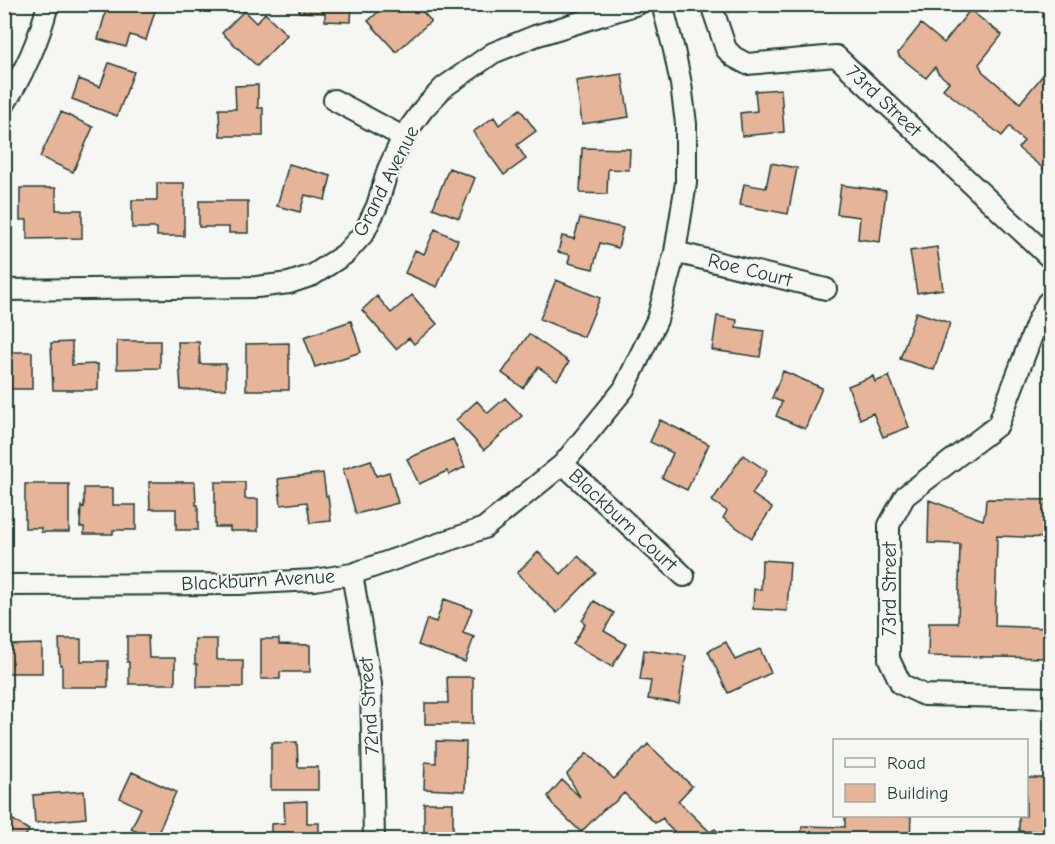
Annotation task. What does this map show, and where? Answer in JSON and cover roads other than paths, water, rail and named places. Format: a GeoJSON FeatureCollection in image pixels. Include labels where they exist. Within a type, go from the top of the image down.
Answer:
{"type":"FeatureCollection","features":[{"type":"Feature","properties":{"kind":"street"},"geometry":{"type":"LineString","coordinates":[[4,105],[31,57],[41,33],[48,4]]}},
{"type":"Feature","properties":{"kind":"street","name":"Grand Avenue"},"geometry":{"type":"LineString","coordinates":[[4,290],[257,287],[289,283],[313,275],[345,254],[364,233],[377,206],[388,169],[403,137],[424,108],[444,87],[493,53],[535,36],[638,4]]}},
{"type":"Feature","properties":{"kind":"street","name":"Blackburn Avenue"},"geometry":{"type":"LineString","coordinates":[[4,585],[239,584],[314,580],[352,574],[484,528],[563,464],[624,389],[657,320],[675,252],[686,183],[686,124],[681,84],[662,4]]}},
{"type":"Feature","properties":{"kind":"street","name":"73rd Street"},"geometry":{"type":"LineString","coordinates":[[711,4],[726,49],[734,57],[747,64],[836,56],[1050,258]]}},
{"type":"Feature","properties":{"kind":"street"},"geometry":{"type":"LineString","coordinates":[[334,100],[403,137]]}},
{"type":"Feature","properties":{"kind":"street","name":"Roe Court"},"geometry":{"type":"LineString","coordinates":[[675,252],[826,289]]}},
{"type":"Feature","properties":{"kind":"street","name":"73rd Street"},"geometry":{"type":"LineString","coordinates":[[1050,300],[1038,320],[998,425],[905,496],[889,525],[889,659],[901,684],[924,695],[1050,698]]}},
{"type":"Feature","properties":{"kind":"street","name":"Blackburn Court"},"geometry":{"type":"LineString","coordinates":[[563,464],[684,576]]}},
{"type":"Feature","properties":{"kind":"street","name":"72nd Street"},"geometry":{"type":"LineString","coordinates":[[352,574],[371,684],[374,840]]}}]}
